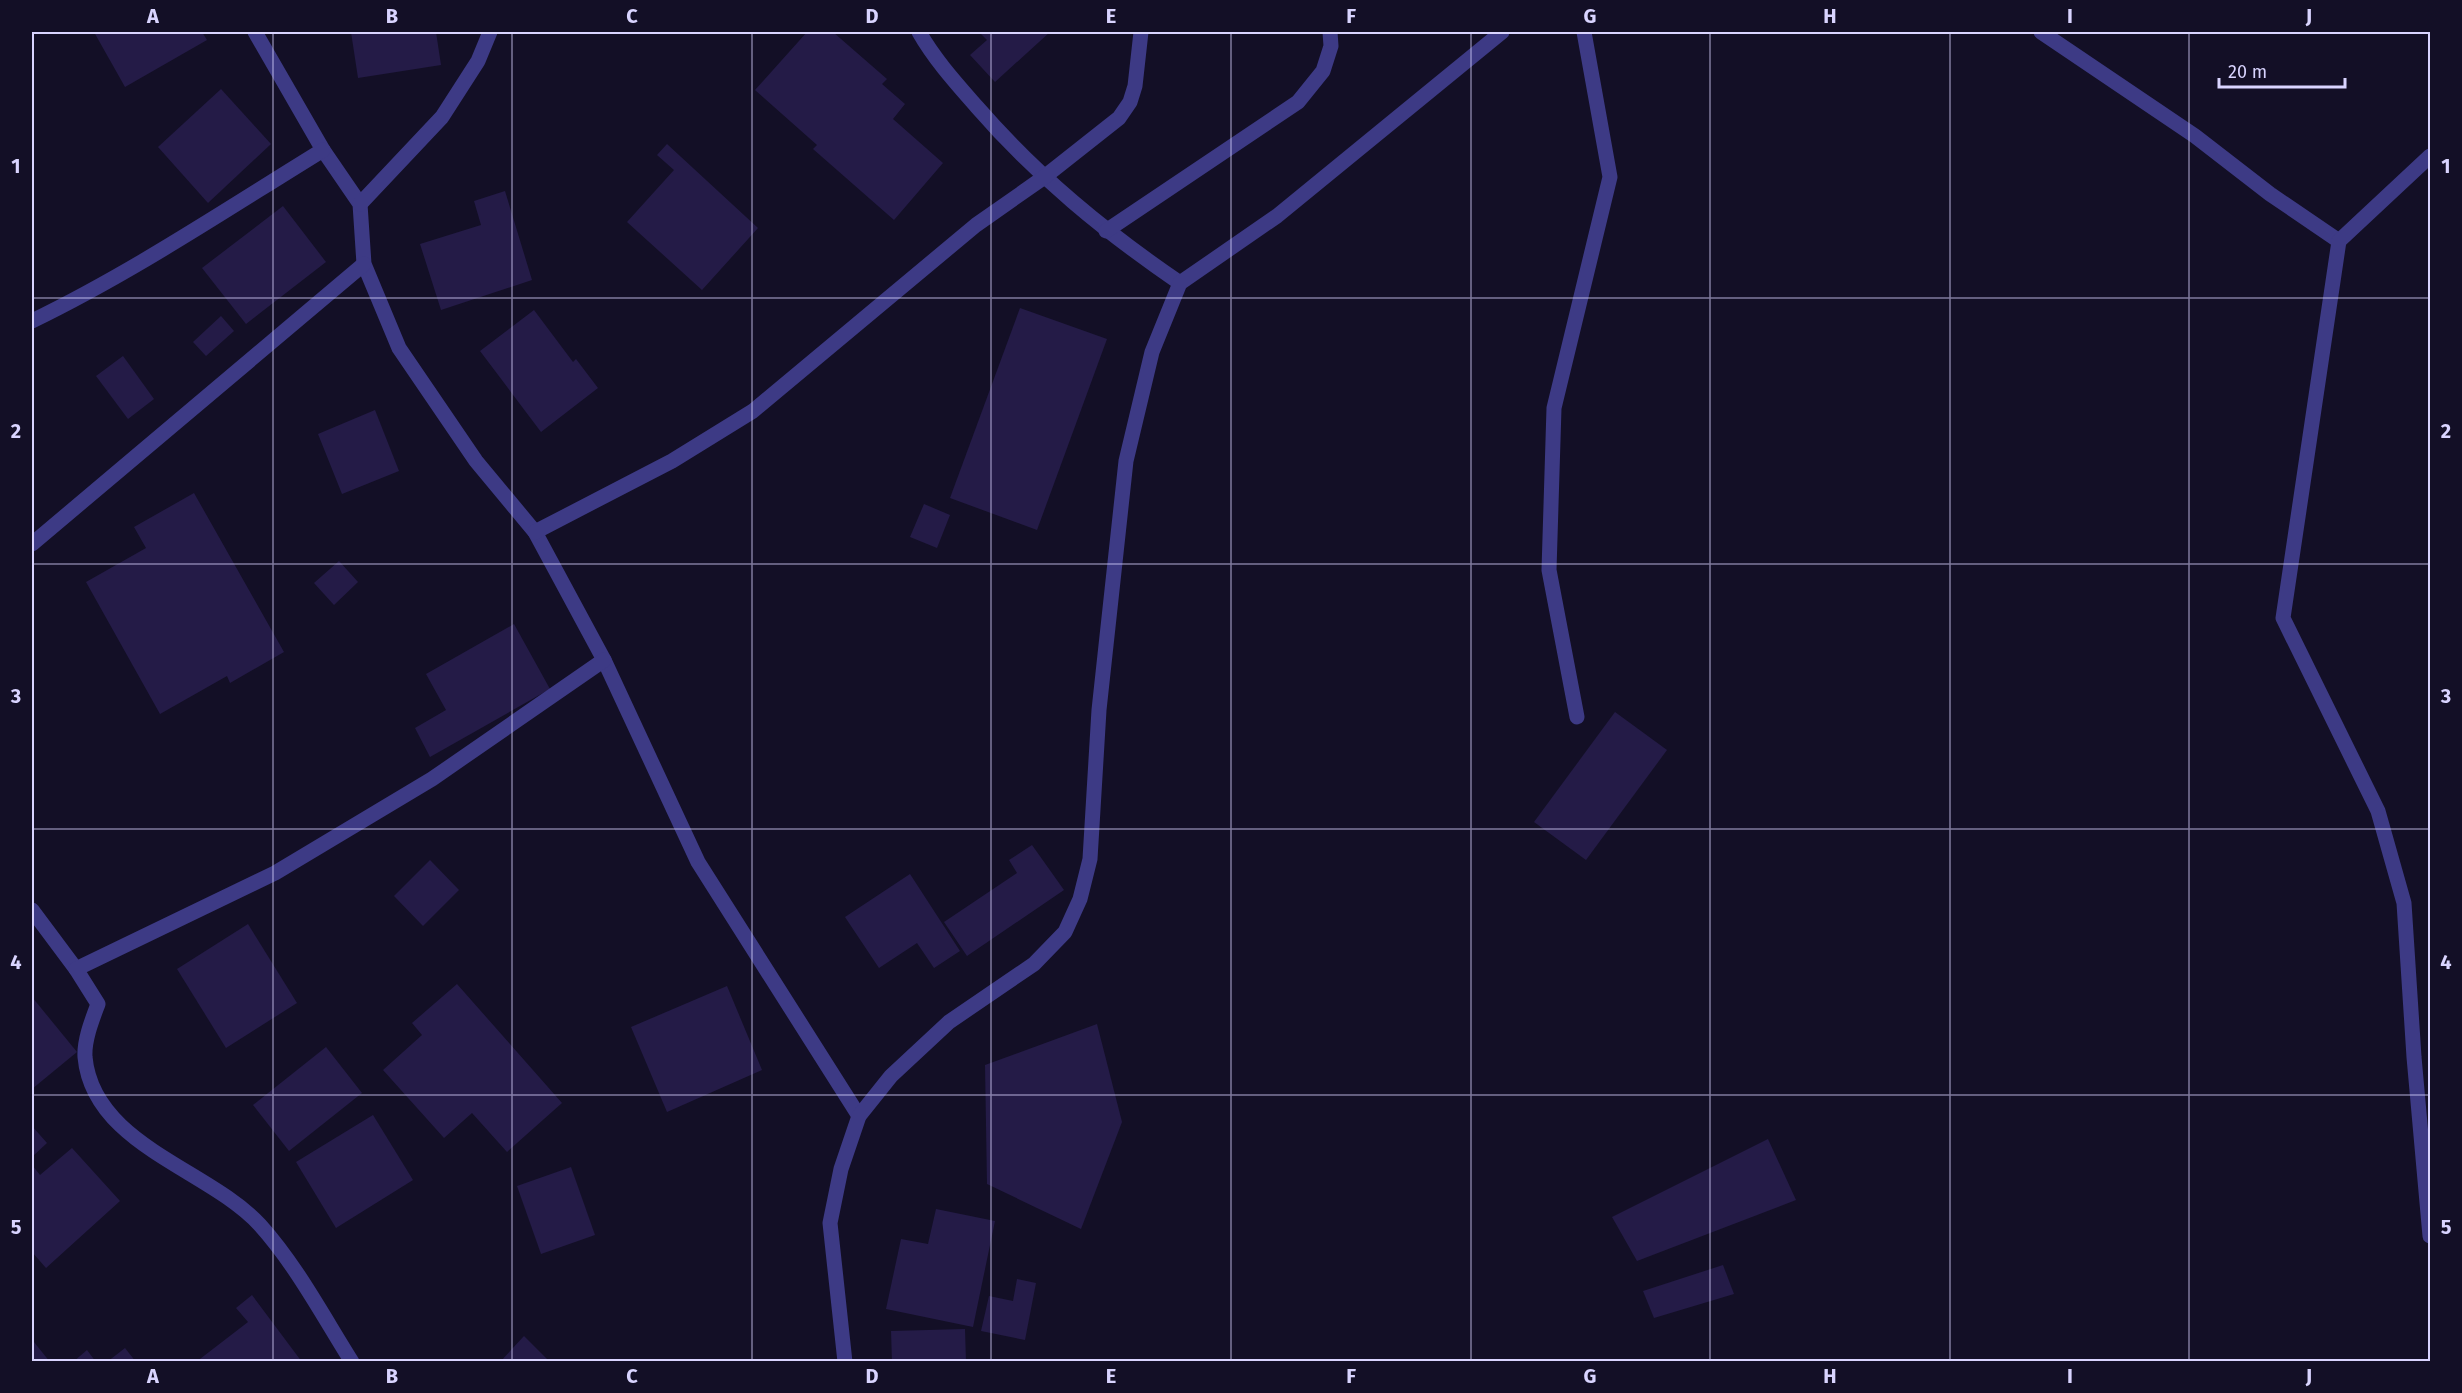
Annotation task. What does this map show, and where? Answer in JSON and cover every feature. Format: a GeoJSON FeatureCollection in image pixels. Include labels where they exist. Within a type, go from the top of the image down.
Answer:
{"type":"FeatureCollection","features":[{"type":"Feature","properties":{"kind":"street"},"geometry":{"type":"LineString","coordinates":[[255,32],[322,150],[360,204],[364,264],[399,348],[476,461],[535,532],[604,660],[698,862],[859,1116]]}},
{"type":"Feature","properties":{"kind":"street"},"geometry":{"type":"LineString","coordinates":[[360,204],[442,117],[478,61],[490,32]]}},
{"type":"Feature","properties":{"kind":"street"},"geometry":{"type":"LineString","coordinates":[[919,32],[933,56],[1005,139],[1043,178],[1106,231],[1180,283]]}},
{"type":"Feature","properties":{"kind":"street"},"geometry":{"type":"LineString","coordinates":[[535,532],[672,461],[753,411],[926,265],[1119,118],[1130,102],[1135,86],[1141,32]]}},
{"type":"Feature","properties":{"kind":"street"},"geometry":{"type":"LineString","coordinates":[[1106,231],[1298,102],[1323,71],[1331,46],[1330,32]]}},
{"type":"Feature","properties":{"kind":"street"},"geometry":{"type":"LineString","coordinates":[[845,1362],[830,1223],[841,1169],[859,1116],[891,1076],[949,1022],[1034,964],[1065,932],[1080,899],[1090,859],[1099,710],[1126,460],[1152,352],[1180,283],[1278,216],[1502,32]]}},
{"type":"Feature","properties":{"kind":"street"},"geometry":{"type":"LineString","coordinates":[[1577,717],[1549,570],[1554,408],[1610,177],[1584,32]]}},
{"type":"Feature","properties":{"kind":"street"},"geometry":{"type":"LineString","coordinates":[[2041,32],[2196,136],[2270,194],[2339,241]]}},
{"type":"Feature","properties":{"kind":"street"},"geometry":{"type":"LineString","coordinates":[[32,321],[162,249],[322,150]]}},
{"type":"Feature","properties":{"kind":"street"},"geometry":{"type":"LineString","coordinates":[[2430,156],[2339,241],[2283,618],[2378,811],[2404,903],[2414,1057],[2430,1236]]}},
{"type":"Feature","properties":{"kind":"street"},"geometry":{"type":"LineString","coordinates":[[32,544],[364,264]]}},
{"type":"Feature","properties":{"kind":"street"},"geometry":{"type":"LineString","coordinates":[[76,969],[275,873],[432,779],[604,660]]}},
{"type":"Feature","properties":{"kind":"street"},"geometry":{"type":"LineString","coordinates":[[32,910],[76,969],[98,1004],[90,1026],[85,1055],[89,1076],[101,1104],[122,1128],[211,1187],[259,1224],[298,1277],[352,1362]]}},
{"type":"Feature","properties":{"kind":"building"},"geometry":{"type":"Polygon","coordinates":[[[94,32],[202,32],[207,40],[125,87],[94,32]]]}},
{"type":"Feature","properties":{"kind":"building"},"geometry":{"type":"Polygon","coordinates":[[[351,32],[436,32],[441,65],[358,78],[351,32]]]}},
{"type":"Feature","properties":{"kind":"building"},"geometry":{"type":"Polygon","coordinates":[[[807,32],[833,32],[887,79],[882,84],[905,104],[893,119],[943,163],[894,220],[813,149],[817,145],[755,90],[807,32]]]}},
{"type":"Feature","properties":{"kind":"building"},"geometry":{"type":"Polygon","coordinates":[[[979,32],[1050,32],[995,82],[970,55],[987,40],[979,32]]]}},
{"type":"Feature","properties":{"kind":"building"},"geometry":{"type":"Polygon","coordinates":[[[221,89],[271,144],[208,203],[158,147],[221,89]]]}},
{"type":"Feature","properties":{"kind":"building"},"geometry":{"type":"Polygon","coordinates":[[[667,144],[758,228],[702,290],[627,222],[674,170],[657,155],[667,144]]]}},
{"type":"Feature","properties":{"kind":"building"},"geometry":{"type":"Polygon","coordinates":[[[505,191],[532,280],[441,310],[420,244],[481,225],[474,201],[505,191]]]}},
{"type":"Feature","properties":{"kind":"building"},"geometry":{"type":"Polygon","coordinates":[[[283,206],[326,262],[246,324],[202,268],[283,206]]]}},
{"type":"Feature","properties":{"kind":"building"},"geometry":{"type":"Polygon","coordinates":[[[1020,308],[1107,339],[1037,530],[950,498],[1020,308]]]}},
{"type":"Feature","properties":{"kind":"building"},"geometry":{"type":"Polygon","coordinates":[[[534,310],[573,362],[576,359],[598,388],[541,432],[480,351],[534,310]]]}},
{"type":"Feature","properties":{"kind":"building"},"geometry":{"type":"Polygon","coordinates":[[[221,316],[234,331],[206,356],[193,342],[221,316]]]}},
{"type":"Feature","properties":{"kind":"building"},"geometry":{"type":"Polygon","coordinates":[[[123,356],[154,399],[128,419],[96,376],[123,356]]]}},
{"type":"Feature","properties":{"kind":"building"},"geometry":{"type":"Polygon","coordinates":[[[375,410],[399,471],[342,494],[318,434],[375,410]]]}},
{"type":"Feature","properties":{"kind":"building"},"geometry":{"type":"Polygon","coordinates":[[[194,493],[284,652],[230,683],[227,676],[160,714],[86,582],[146,548],[134,527],[194,493]]]}},
{"type":"Feature","properties":{"kind":"building"},"geometry":{"type":"Polygon","coordinates":[[[924,504],[950,515],[937,548],[910,537],[924,504]]]}},
{"type":"Feature","properties":{"kind":"building"},"geometry":{"type":"Polygon","coordinates":[[[339,561],[358,582],[334,605],[314,583],[339,561]]]}},
{"type":"Feature","properties":{"kind":"building"},"geometry":{"type":"Polygon","coordinates":[[[514,624],[550,689],[430,757],[415,728],[446,710],[426,674],[514,624]]]}},
{"type":"Feature","properties":{"kind":"building"},"geometry":{"type":"Polygon","coordinates":[[[1615,712],[1667,750],[1586,860],[1534,822],[1615,712]]]}},
{"type":"Feature","properties":{"kind":"building"},"geometry":{"type":"Polygon","coordinates":[[[1032,845],[1064,890],[967,956],[944,922],[1017,873],[1009,860],[1032,845]]]}},
{"type":"Feature","properties":{"kind":"building"},"geometry":{"type":"Polygon","coordinates":[[[430,860],[459,890],[423,926],[394,896],[430,860]]]}},
{"type":"Feature","properties":{"kind":"building"},"geometry":{"type":"Polygon","coordinates":[[[910,874],[960,951],[934,968],[917,943],[879,968],[845,917],[910,874]]]}},
{"type":"Feature","properties":{"kind":"building"},"geometry":{"type":"Polygon","coordinates":[[[248,924],[297,1003],[226,1048],[177,969],[248,924]]]}},
{"type":"Feature","properties":{"kind":"building"},"geometry":{"type":"Polygon","coordinates":[[[457,984],[562,1103],[507,1152],[472,1113],[444,1138],[383,1070],[422,1035],[412,1023],[457,984]]]}},
{"type":"Feature","properties":{"kind":"building"},"geometry":{"type":"Polygon","coordinates":[[[727,986],[762,1070],[667,1112],[631,1027],[727,986]]]}},
{"type":"Feature","properties":{"kind":"building"},"geometry":{"type":"Polygon","coordinates":[[[32,997],[77,1052],[32,1089],[32,997]]]}},
{"type":"Feature","properties":{"kind":"building"},"geometry":{"type":"Polygon","coordinates":[[[1097,1024],[1122,1122],[1081,1229],[987,1184],[985,1065],[1097,1024]]]}},
{"type":"Feature","properties":{"kind":"building"},"geometry":{"type":"Polygon","coordinates":[[[326,1047],[362,1093],[289,1151],[253,1105],[326,1047]]]}},
{"type":"Feature","properties":{"kind":"building"},"geometry":{"type":"Polygon","coordinates":[[[373,1115],[413,1180],[336,1228],[296,1162],[373,1115]]]}},
{"type":"Feature","properties":{"kind":"building"},"geometry":{"type":"Polygon","coordinates":[[[32,1126],[47,1143],[32,1157],[32,1126]]]}},
{"type":"Feature","properties":{"kind":"building"},"geometry":{"type":"Polygon","coordinates":[[[1768,1139],[1796,1200],[1637,1261],[1612,1217],[1768,1139]]]}},
{"type":"Feature","properties":{"kind":"building"},"geometry":{"type":"Polygon","coordinates":[[[72,1148],[120,1201],[46,1268],[32,1252],[32,1165],[40,1175],[72,1148]]]}},
{"type":"Feature","properties":{"kind":"building"},"geometry":{"type":"Polygon","coordinates":[[[571,1167],[595,1235],[541,1254],[517,1186],[571,1167]]]}},
{"type":"Feature","properties":{"kind":"building"},"geometry":{"type":"Polygon","coordinates":[[[936,1209],[995,1221],[973,1327],[886,1309],[901,1239],[928,1244],[936,1209]]]}},
{"type":"Feature","properties":{"kind":"building"},"geometry":{"type":"Polygon","coordinates":[[[1723,1265],[1734,1294],[1654,1318],[1643,1291],[1723,1265]]]}},
{"type":"Feature","properties":{"kind":"building"},"geometry":{"type":"Polygon","coordinates":[[[1017,1279],[1036,1283],[1025,1340],[981,1331],[989,1296],[1013,1301],[1017,1279]]]}},
{"type":"Feature","properties":{"kind":"building"},"geometry":{"type":"Polygon","coordinates":[[[252,1295],[302,1362],[196,1362],[248,1322],[236,1308],[252,1295]]]}},
{"type":"Feature","properties":{"kind":"building"},"geometry":{"type":"Polygon","coordinates":[[[965,1329],[966,1362],[892,1362],[891,1331],[965,1329]]]}},
{"type":"Feature","properties":{"kind":"building"},"geometry":{"type":"Polygon","coordinates":[[[524,1336],[550,1362],[500,1362],[524,1336]]]}},
{"type":"Feature","properties":{"kind":"building"},"geometry":{"type":"Polygon","coordinates":[[[34,1342],[50,1362],[32,1362],[34,1342]]]}},
{"type":"Feature","properties":{"kind":"building"},"geometry":{"type":"Polygon","coordinates":[[[125,1348],[136,1362],[107,1362],[125,1348]]]}},
{"type":"Feature","properties":{"kind":"building"},"geometry":{"type":"Polygon","coordinates":[[[87,1350],[96,1362],[73,1362],[87,1350]]]}}]}
